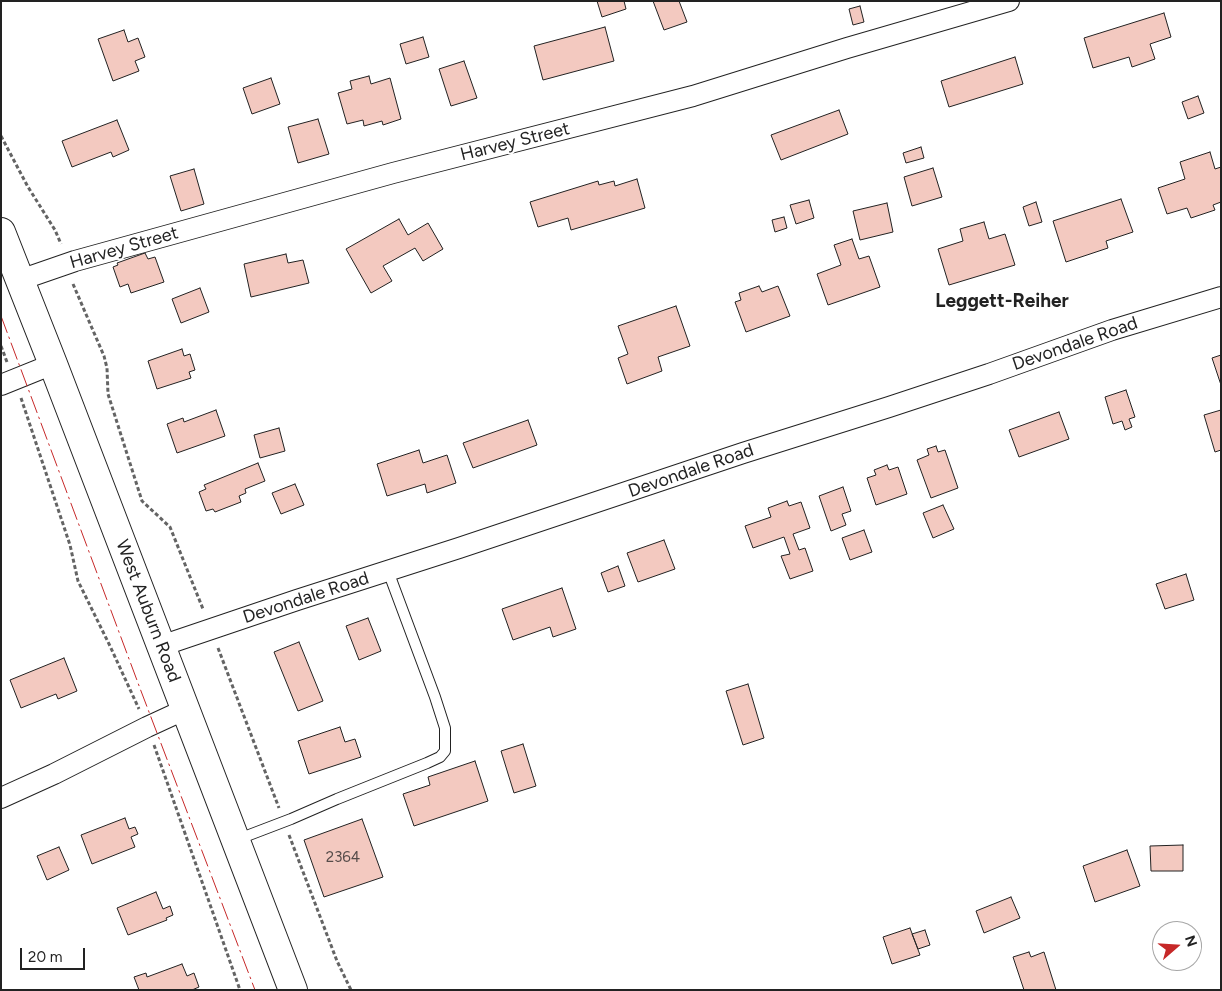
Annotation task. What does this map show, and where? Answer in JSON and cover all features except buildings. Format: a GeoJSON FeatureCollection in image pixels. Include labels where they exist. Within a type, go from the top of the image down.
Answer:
{"type":"FeatureCollection","features":[{"type":"Feature","properties":{"kind":"main road","name":"West Auburn Road"},"geometry":{"type":"LineString","coordinates":[[1,232],[293,990]]}},
{"type":"Feature","properties":{"kind":"street","name":"Harvey Street"},"geometry":{"type":"LineString","coordinates":[[20,280],[75,262],[393,173],[693,96],[847,48],[1009,1]]}},
{"type":"Feature","properties":{"kind":"street","name":"Devondale Road"},"geometry":{"type":"LineString","coordinates":[[161,646],[743,452],[989,374],[1112,330],[1221,297]]}},
{"type":"Feature","properties":{"kind":"street"},"geometry":{"type":"LineString","coordinates":[[8,382],[53,364]]}},
{"type":"Feature","properties":{"kind":"street"},"geometry":{"type":"LineString","coordinates":[[1,798],[186,710]]}},
{"type":"Feature","properties":{"kind":"lane"},"geometry":{"type":"LineString","coordinates":[[236,840],[427,763],[440,757],[446,750],[445,728],[435,697],[388,571]]}},
{"type":"Feature","properties":{"kind":"path"},"geometry":{"type":"LineString","coordinates":[[1,136],[55,230],[61,247]]}},
{"type":"Feature","properties":{"kind":"path"},"geometry":{"type":"LineString","coordinates":[[1,346],[8,382],[70,545],[78,581],[147,727],[240,990]]}},
{"type":"Feature","properties":{"kind":"power"},"geometry":{"type":"LineString","coordinates":[[1,316],[255,990]]}},
{"type":"Feature","properties":{"kind":"district","name":"Leggett-Reiher"},"geometry":{"type":"Point","coordinates":[1002,301]}}]}
